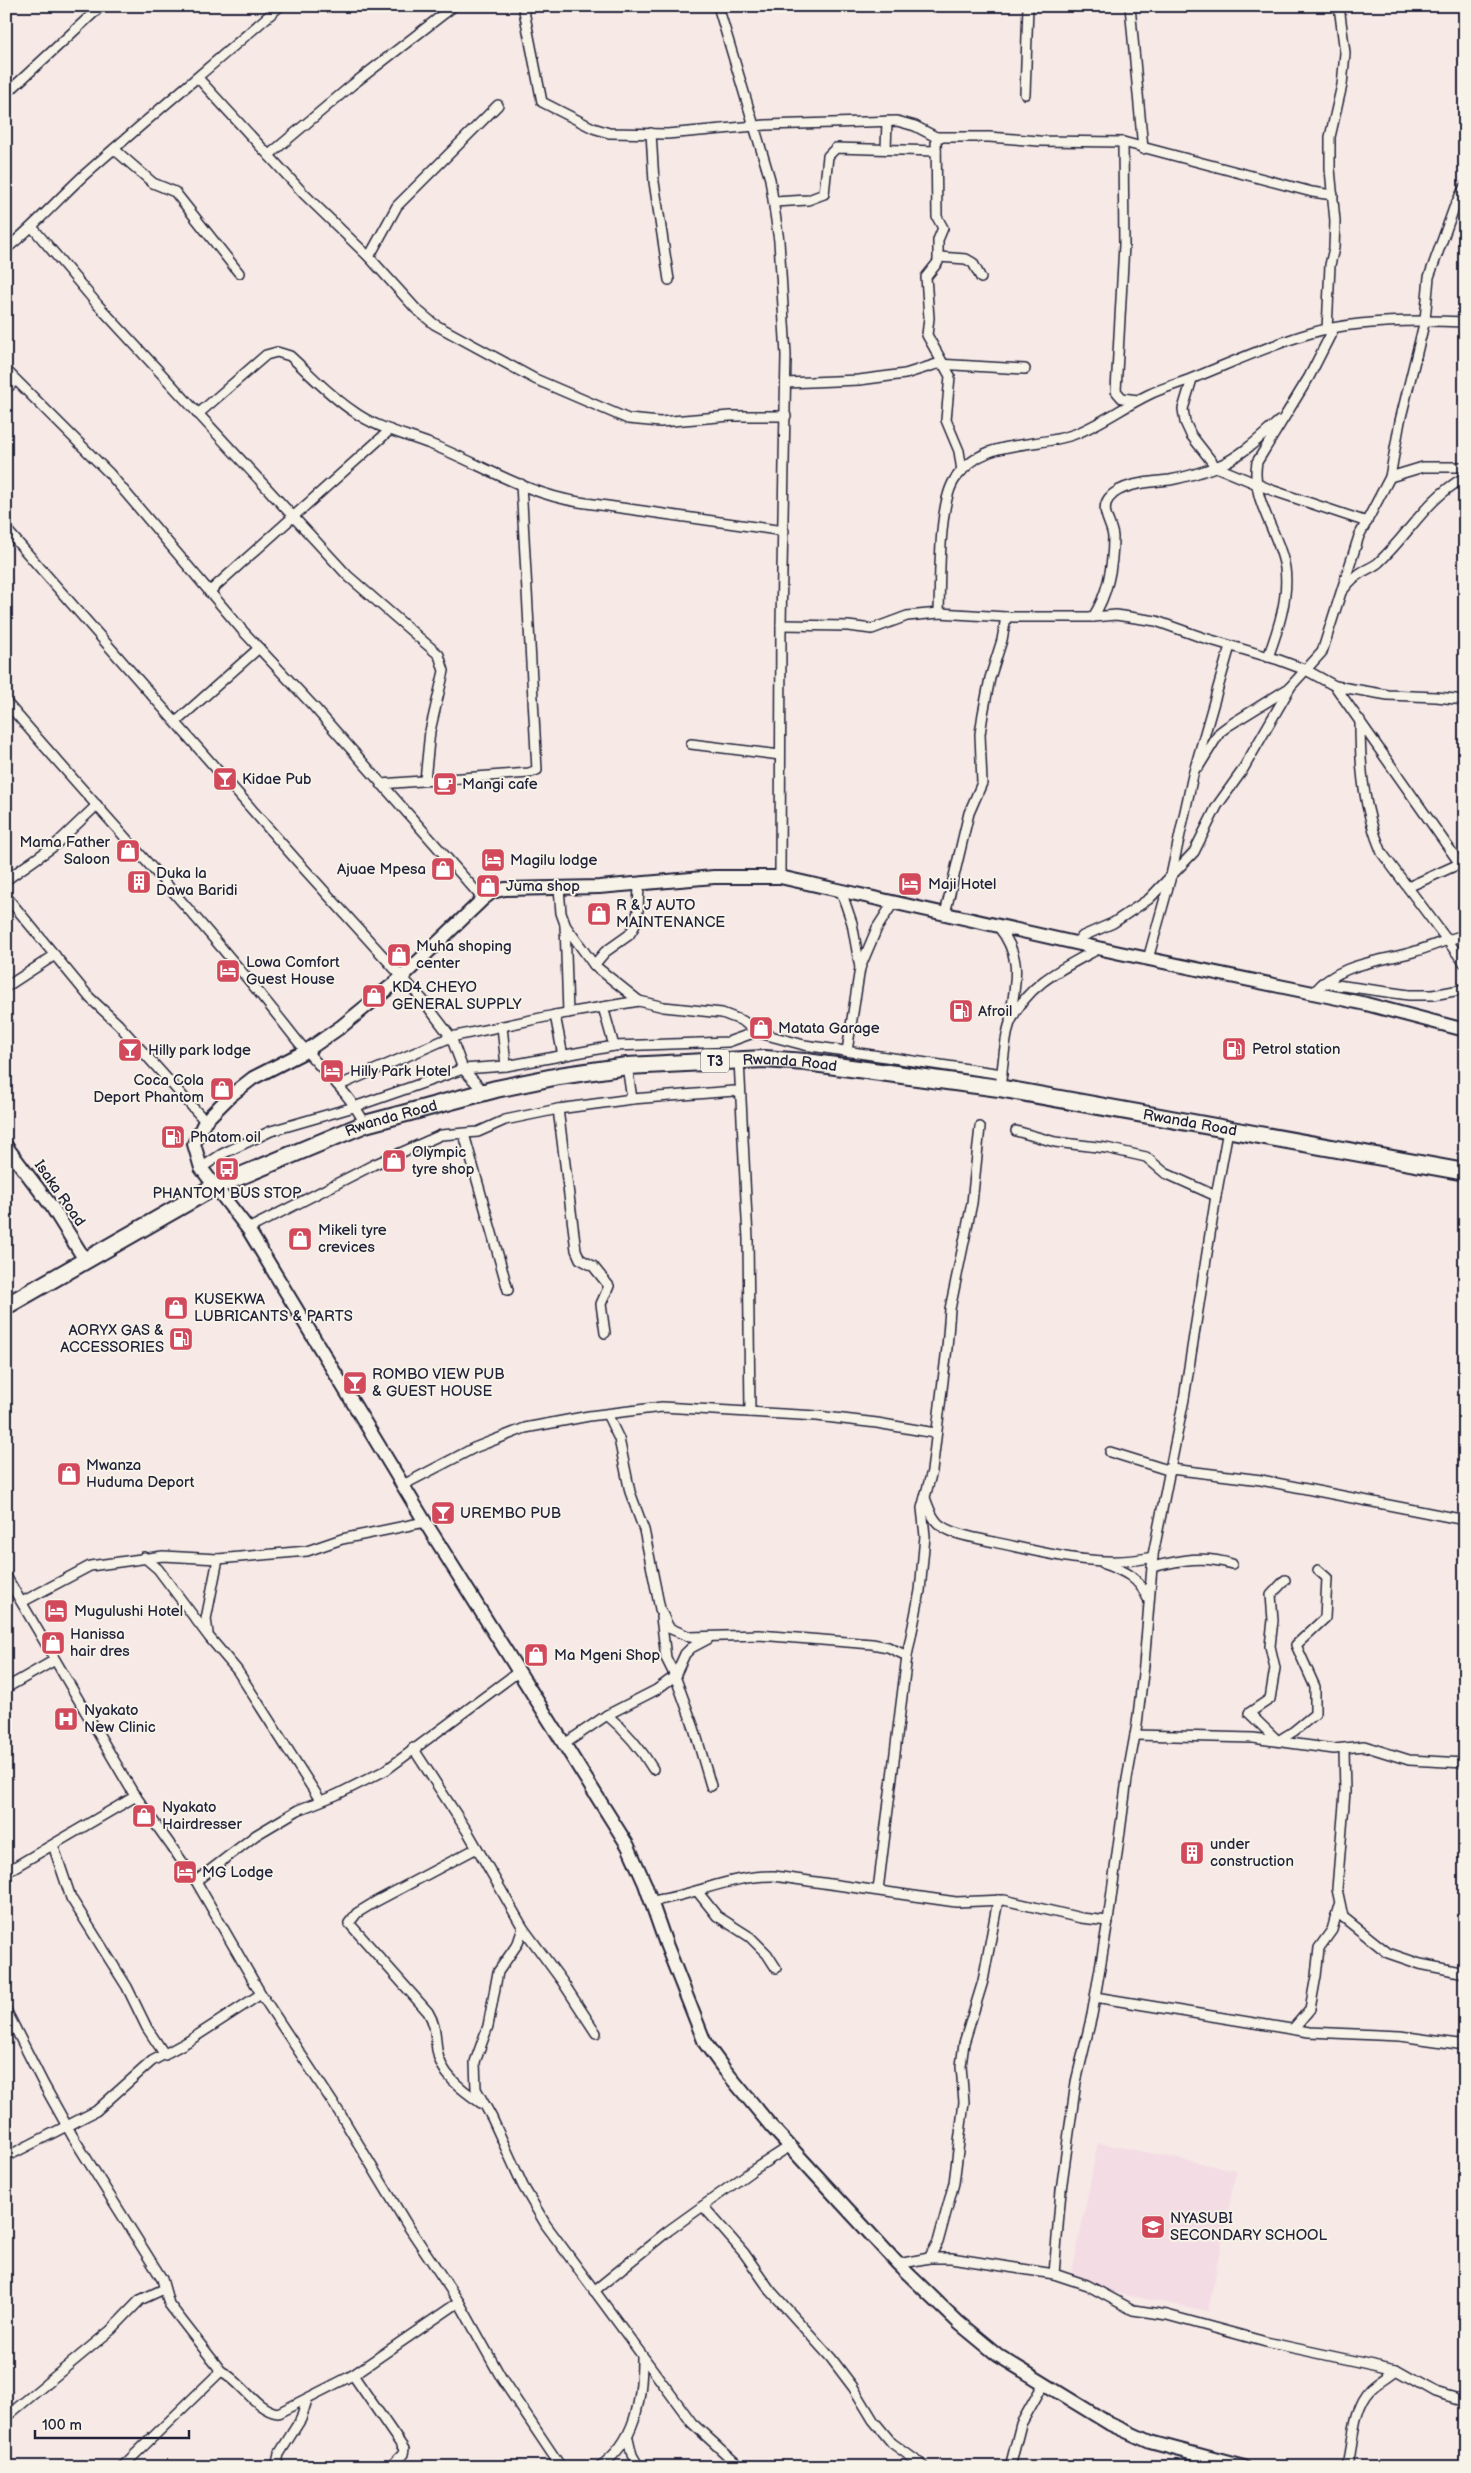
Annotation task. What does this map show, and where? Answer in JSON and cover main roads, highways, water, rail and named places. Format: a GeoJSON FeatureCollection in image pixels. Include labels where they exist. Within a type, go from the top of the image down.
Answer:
{"type":"FeatureCollection","features":[{"type":"Feature","properties":{"kind":"highway","name":"Rwanda Road"},"geometry":{"type":"LineString","coordinates":[[6,1306],[214,1187],[365,1124],[484,1092],[559,1076],[627,1066],[739,1060],[806,1062],[1000,1081],[1228,1130],[1465,1172]]}},
{"type":"Feature","properties":{"kind":"place","name":"Kidae Pub"},"geometry":{"type":"Point","coordinates":[225,779]}},
{"type":"Feature","properties":{"kind":"place","name":"Mangi cafe"},"geometry":{"type":"Point","coordinates":[445,784]}},
{"type":"Feature","properties":{"kind":"place","name":"Mama Father Saloon"},"geometry":{"type":"Point","coordinates":[128,851]}},
{"type":"Feature","properties":{"kind":"place","name":"Magilu lodge"},"geometry":{"type":"Point","coordinates":[493,860]}},
{"type":"Feature","properties":{"kind":"place","name":"Ajuae Mpesa"},"geometry":{"type":"Point","coordinates":[443,869]}},
{"type":"Feature","properties":{"kind":"place","name":"Duka la Dawa Baridi"},"geometry":{"type":"Point","coordinates":[139,882]}},
{"type":"Feature","properties":{"kind":"place","name":"Maji Hotel"},"geometry":{"type":"Point","coordinates":[910,884]}},
{"type":"Feature","properties":{"kind":"place","name":"Juma shop"},"geometry":{"type":"Point","coordinates":[488,886]}},
{"type":"Feature","properties":{"kind":"place","name":"R & J AUTO MAINTENANCE"},"geometry":{"type":"Point","coordinates":[599,914]}},
{"type":"Feature","properties":{"kind":"place","name":"Muha shoping center"},"geometry":{"type":"Point","coordinates":[399,955]}},
{"type":"Feature","properties":{"kind":"place","name":"Lowa Comfort Guest House"},"geometry":{"type":"Point","coordinates":[228,971]}},
{"type":"Feature","properties":{"kind":"place","name":"KD4 CHEYO GENERAL SUPPLY"},"geometry":{"type":"Point","coordinates":[374,996]}},
{"type":"Feature","properties":{"kind":"place","name":"Afroil"},"geometry":{"type":"Point","coordinates":[961,1011]}},
{"type":"Feature","properties":{"kind":"place","name":"Matata Garage"},"geometry":{"type":"Point","coordinates":[761,1028]}},
{"type":"Feature","properties":{"kind":"place","name":"Petrol station"},"geometry":{"type":"Point","coordinates":[1234,1049]}},
{"type":"Feature","properties":{"kind":"place","name":"Hilly park lodge"},"geometry":{"type":"Point","coordinates":[130,1050]}},
{"type":"Feature","properties":{"kind":"place","name":"Hilly Park Hotel"},"geometry":{"type":"Point","coordinates":[332,1071]}},
{"type":"Feature","properties":{"kind":"place","name":"Coca Cola Deport Phantom"},"geometry":{"type":"Point","coordinates":[222,1089]}},
{"type":"Feature","properties":{"kind":"place","name":"Phatom oil"},"geometry":{"type":"Point","coordinates":[173,1137]}},
{"type":"Feature","properties":{"kind":"place","name":"Olympic tyre shop"},"geometry":{"type":"Point","coordinates":[394,1161]}},
{"type":"Feature","properties":{"kind":"place","name":"PHANTOM BUS STOP"},"geometry":{"type":"Point","coordinates":[227,1169]}},
{"type":"Feature","properties":{"kind":"place","name":"Mikeli tyre crevices"},"geometry":{"type":"Point","coordinates":[300,1239]}},
{"type":"Feature","properties":{"kind":"place","name":"KUSEKWA LUBRICANTS & PARTS"},"geometry":{"type":"Point","coordinates":[176,1308]}},
{"type":"Feature","properties":{"kind":"place","name":"AORYX GAS & ACCESSORIES"},"geometry":{"type":"Point","coordinates":[181,1339]}},
{"type":"Feature","properties":{"kind":"place","name":"ROMBO VIEW PUB & GUEST HOUSE"},"geometry":{"type":"Point","coordinates":[355,1383]}},
{"type":"Feature","properties":{"kind":"place","name":"Mwanza Huduma Deport"},"geometry":{"type":"Point","coordinates":[69,1474]}},
{"type":"Feature","properties":{"kind":"place","name":"UREMBO PUB"},"geometry":{"type":"Point","coordinates":[443,1513]}},
{"type":"Feature","properties":{"kind":"place","name":"Mugulushi Hotel"},"geometry":{"type":"Point","coordinates":[56,1611]}},
{"type":"Feature","properties":{"kind":"place","name":"Hanissa hair dres"},"geometry":{"type":"Point","coordinates":[53,1643]}},
{"type":"Feature","properties":{"kind":"place","name":"Ma Mgeni Shop"},"geometry":{"type":"Point","coordinates":[536,1655]}},
{"type":"Feature","properties":{"kind":"place","name":"Nyakato New Clinic"},"geometry":{"type":"Point","coordinates":[66,1719]}},
{"type":"Feature","properties":{"kind":"place","name":"Nyakato Hairdresser"},"geometry":{"type":"Point","coordinates":[144,1816]}},
{"type":"Feature","properties":{"kind":"place","name":"under construction"},"geometry":{"type":"Point","coordinates":[1192,1853]}},
{"type":"Feature","properties":{"kind":"place","name":"MG Lodge"},"geometry":{"type":"Point","coordinates":[185,1872]}},
{"type":"Feature","properties":{"kind":"place","name":"NYASUBI SECONDARY SCHOOL"},"geometry":{"type":"Point","coordinates":[1153,2227]}}]}
